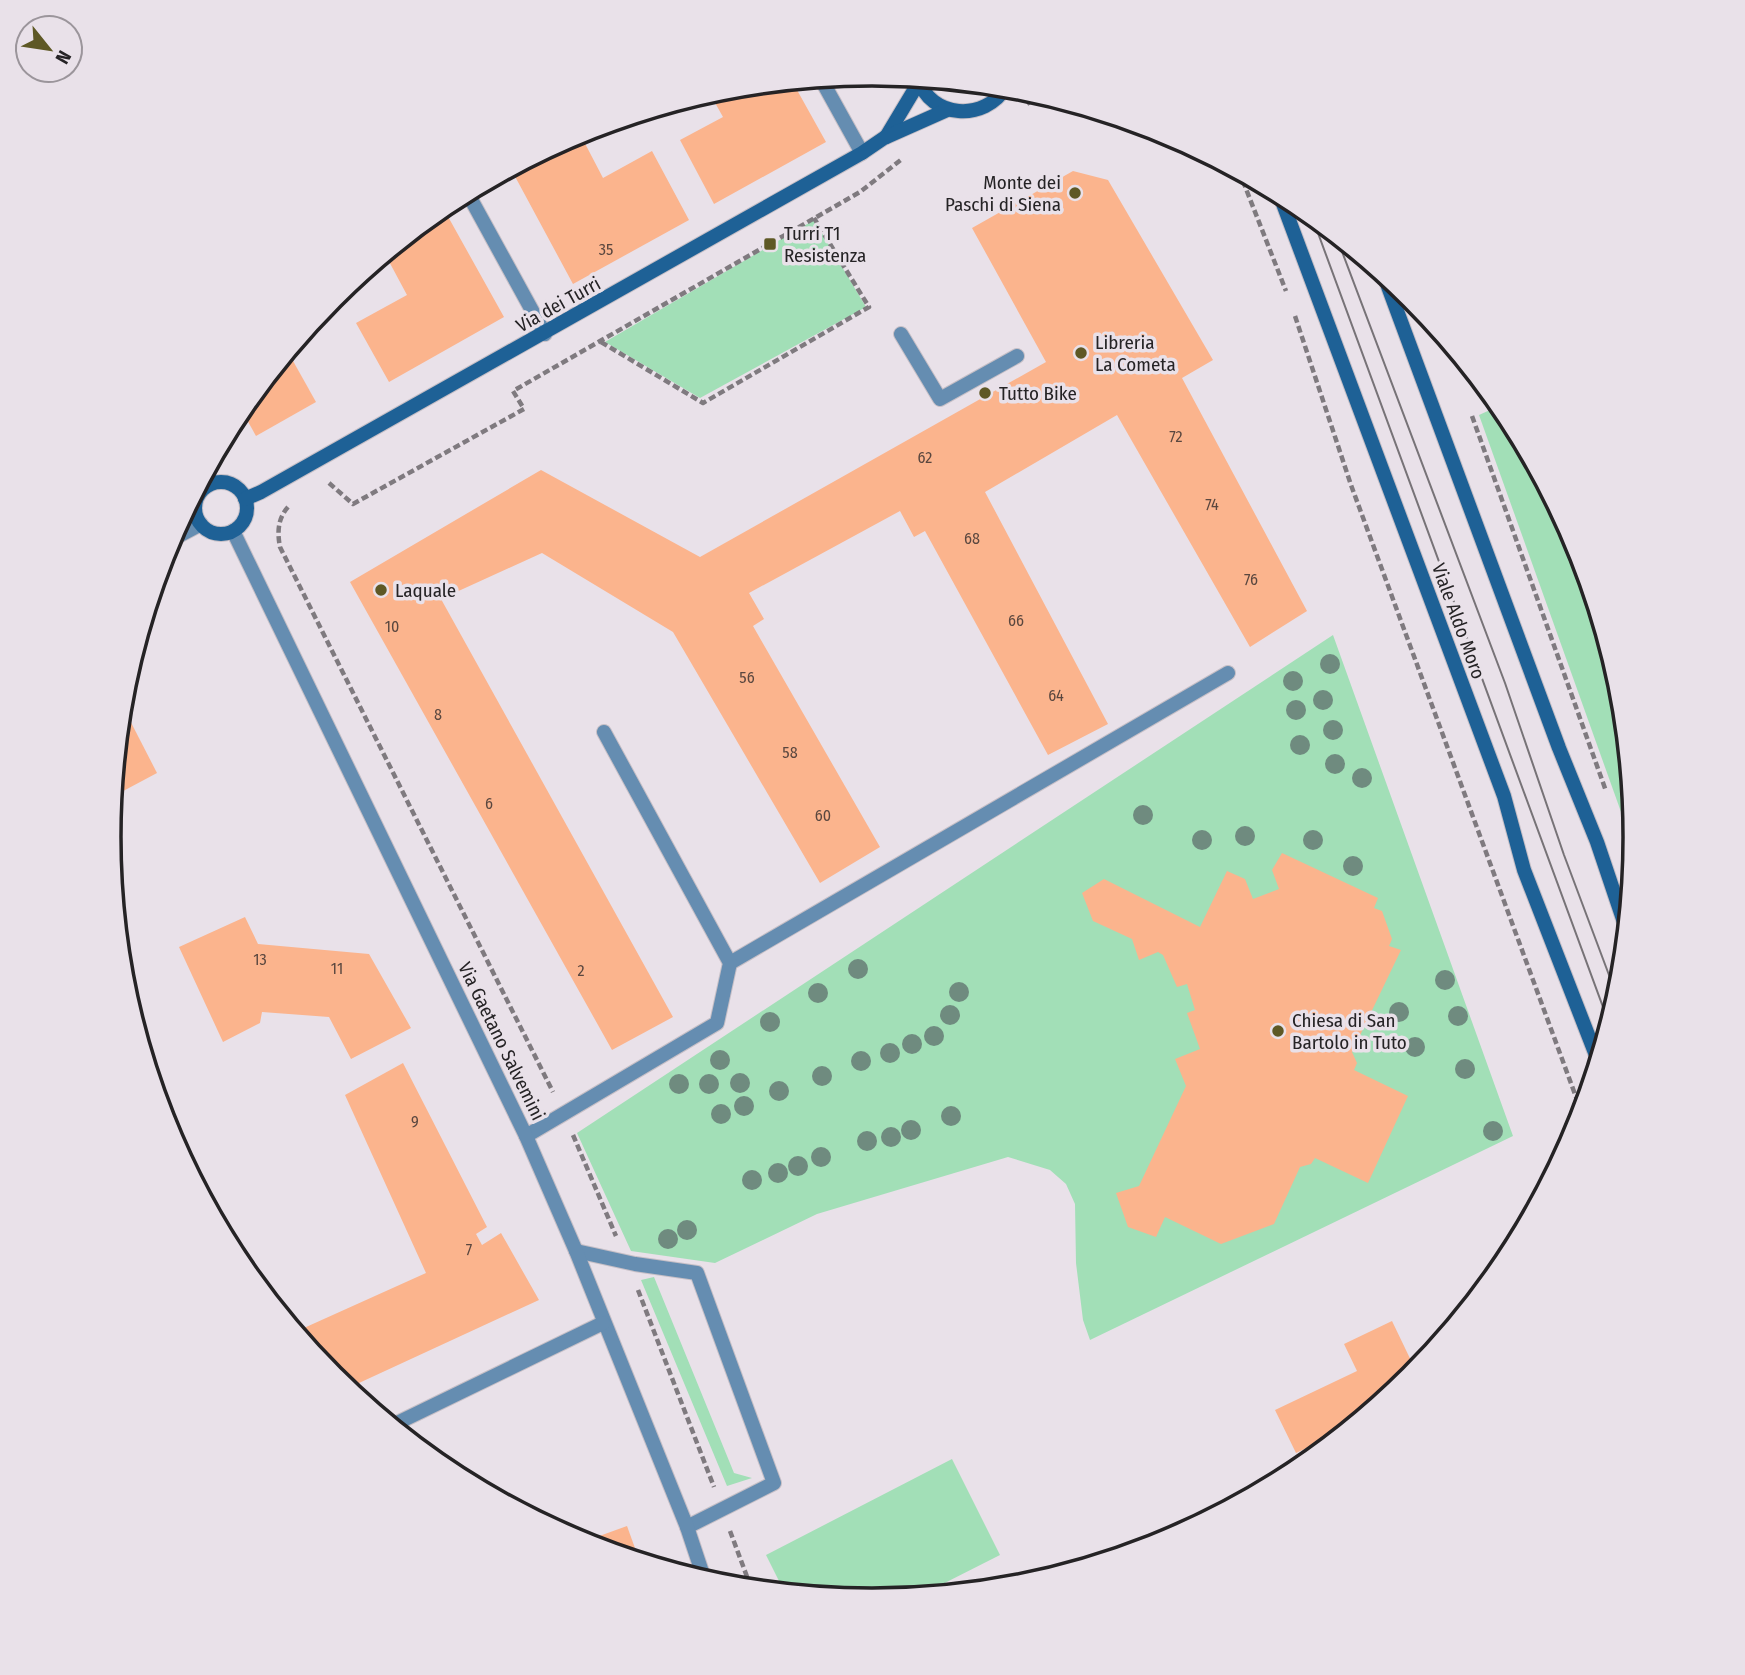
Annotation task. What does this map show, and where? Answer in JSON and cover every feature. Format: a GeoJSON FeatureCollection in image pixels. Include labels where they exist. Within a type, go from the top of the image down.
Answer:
{"type":"FeatureCollection","features":[{"type":"Feature","properties":{"kind":"street"},"geometry":{"type":"LineString","coordinates":[[825,87],[862,153]]}},
{"type":"Feature","properties":{"kind":"street","name":"Via dei Turri"},"geometry":{"type":"LineString","coordinates":[[886,137],[914,87]]}},
{"type":"Feature","properties":{"kind":"street","name":"Via dei Turri"},"geometry":{"type":"LineString","coordinates":[[923,87],[931,100],[947,110],[971,112],[1000,97]]}},
{"type":"Feature","properties":{"kind":"street","name":"Via dei Turri"},"geometry":{"type":"LineString","coordinates":[[245,499],[545,334],[886,137],[947,110]]}},
{"type":"Feature","properties":{"kind":"street"},"geometry":{"type":"LineString","coordinates":[[472,201],[545,334]]}},
{"type":"Feature","properties":{"kind":"street","name":"Viale Aldo Moro"},"geometry":{"type":"LineString","coordinates":[[1285,209],[1504,796],[1524,870],[1594,1049]]}},
{"type":"Feature","properties":{"kind":"street"},"geometry":{"type":"LineString","coordinates":[[1391,293],[1559,748],[1597,842],[1620,912]]}},
{"type":"Feature","properties":{"kind":"street"},"geometry":{"type":"LineString","coordinates":[[901,334],[940,399],[1017,356]]}},
{"type":"Feature","properties":{"kind":"street"},"geometry":{"type":"LineString","coordinates":[[195,512],[206,530],[216,533],[233,531],[245,517],[245,499],[239,489],[230,484],[211,481]]}},
{"type":"Feature","properties":{"kind":"street"},"geometry":{"type":"LineString","coordinates":[[186,532],[201,524]]}},
{"type":"Feature","properties":{"kind":"street","name":"Via Gaetano Salvemini"},"geometry":{"type":"LineString","coordinates":[[233,531],[526,1136],[576,1251],[687,1527],[701,1569]]}},
{"type":"Feature","properties":{"kind":"street"},"geometry":{"type":"LineString","coordinates":[[730,963],[1228,673]]}},
{"type":"Feature","properties":{"kind":"street"},"geometry":{"type":"LineString","coordinates":[[526,1136],[717,1023],[730,963],[604,732]]}},
{"type":"Feature","properties":{"kind":"street"},"geometry":{"type":"LineString","coordinates":[[576,1251],[697,1273],[774,1483],[687,1527]]}},
{"type":"Feature","properties":{"kind":"street"},"geometry":{"type":"LineString","coordinates":[[400,1422],[603,1323]]}},
{"type":"Feature","properties":{"kind":"path"},"geometry":{"type":"LineString","coordinates":[[1023,106],[1029,102]]}},
{"type":"Feature","properties":{"kind":"path"},"geometry":{"type":"LineString","coordinates":[[318,489],[330,482],[353,504],[524,408],[513,391],[860,192],[910,153]]}},
{"type":"Feature","properties":{"kind":"path"},"geometry":{"type":"LineString","coordinates":[[1244,184],[1288,297]]}},
{"type":"Feature","properties":{"kind":"path"},"geometry":{"type":"LineString","coordinates":[[601,342],[703,404],[869,307],[814,218]]}},
{"type":"Feature","properties":{"kind":"path"},"geometry":{"type":"LineString","coordinates":[[1293,310],[1356,498],[1577,1099]]}},
{"type":"Feature","properties":{"kind":"path"},"geometry":{"type":"LineString","coordinates":[[1472,416],[1607,794]]}},
{"type":"Feature","properties":{"kind":"path"},"geometry":{"type":"LineString","coordinates":[[295,502],[282,514],[279,526],[281,547],[564,1115],[627,1262],[748,1579]]}},
{"type":"Feature","properties":{"kind":"green space"},"geometry":{"type":"Polygon","coordinates":[[[814,220],[866,307],[700,398],[605,342],[814,220]]]}},
{"type":"Feature","properties":{"kind":"green space"},"geometry":{"type":"Polygon","coordinates":[[[1491,410],[1524,462],[1547,505],[1584,596],[1610,691],[1618,739],[1624,819],[1479,415],[1491,410]]]}},
{"type":"Feature","properties":{"kind":"green space"},"geometry":{"type":"Polygon","coordinates":[[[1333,635],[1513,1136],[1090,1340],[1083,1320],[1076,1263],[1075,1204],[1066,1184],[1050,1170],[1008,1157],[817,1214],[715,1263],[631,1251],[577,1133],[1333,635]]]}},
{"type":"Feature","properties":{"kind":"green space"},"geometry":{"type":"Polygon","coordinates":[[[654,1277],[734,1473],[752,1478],[727,1486],[641,1280],[654,1277]]]}},
{"type":"Feature","properties":{"kind":"green space"},"geometry":{"type":"Polygon","coordinates":[[[952,1459],[1000,1555],[938,1586],[872,1589],[780,1584],[766,1555],[952,1459]]]}},
{"type":"Feature","properties":{"kind":"building"},"geometry":{"type":"Polygon","coordinates":[[[797,90],[826,142],[714,204],[680,140],[723,117],[715,103],[797,90]]]}},
{"type":"Feature","properties":{"kind":"building"},"geometry":{"type":"Polygon","coordinates":[[[585,143],[603,178],[652,151],[689,220],[573,284],[515,176],[585,143]]]}},
{"type":"Feature","properties":{"kind":"building"},"geometry":{"type":"Polygon","coordinates":[[[1073,171],[1108,180],[1213,360],[1182,378],[1307,611],[1250,647],[1117,415],[985,492],[1108,724],[1048,755],[925,531],[914,537],[900,511],[749,593],[764,619],[753,626],[880,847],[820,883],[673,632],[542,553],[441,599],[673,1017],[612,1050],[350,582],[541,470],[700,557],[1046,362],[972,228],[1073,171]]]}},
{"type":"Feature","properties":{"kind":"building"},"geometry":{"type":"Polygon","coordinates":[[[448,217],[504,317],[389,382],[356,323],[407,295],[389,262],[448,217]]]}},
{"type":"Feature","properties":{"kind":"building"},"geometry":{"type":"Polygon","coordinates":[[[292,360],[316,402],[256,436],[247,420],[292,360]]]}},
{"type":"Feature","properties":{"kind":"building"},"geometry":{"type":"Polygon","coordinates":[[[130,721],[157,773],[122,792],[130,721]]]}},
{"type":"Feature","properties":{"kind":"building","name":"Chiesa di San Bartolo in Tuto"},"geometry":{"type":"Polygon","coordinates":[[[1282,853],[1378,898],[1374,908],[1382,911],[1392,939],[1389,946],[1401,950],[1352,1052],[1357,1063],[1354,1070],[1408,1096],[1368,1183],[1315,1158],[1311,1164],[1300,1167],[1274,1224],[1221,1244],[1165,1217],[1156,1237],[1128,1227],[1116,1193],[1139,1186],[1186,1086],[1175,1059],[1200,1049],[1187,1013],[1195,1010],[1187,984],[1177,987],[1163,955],[1158,952],[1139,960],[1132,939],[1093,921],[1082,893],[1104,879],[1200,927],[1227,871],[1245,879],[1253,899],[1279,889],[1272,870],[1282,853]]]}},
{"type":"Feature","properties":{"kind":"building"},"geometry":{"type":"Polygon","coordinates":[[[245,917],[258,944],[369,954],[411,1028],[351,1059],[329,1017],[262,1012],[260,1023],[223,1042],[179,947],[245,917]]]}},
{"type":"Feature","properties":{"kind":"building"},"geometry":{"type":"Polygon","coordinates":[[[403,1063],[487,1227],[476,1234],[482,1245],[501,1233],[539,1300],[357,1384],[303,1328],[426,1273],[345,1095],[403,1063]]]}},
{"type":"Feature","properties":{"kind":"building"},"geometry":{"type":"Polygon","coordinates":[[[1392,1321],[1411,1361],[1368,1403],[1330,1434],[1296,1453],[1275,1410],[1357,1371],[1344,1344],[1392,1321]]]}},
{"type":"Feature","properties":{"kind":"building"},"geometry":{"type":"Polygon","coordinates":[[[627,1526],[636,1551],[631,1549],[598,1537],[627,1526]]]}},
{"type":"Feature","properties":{"kind":"tram line"},"geometry":{"type":"LineString","coordinates":[[1318,232],[1604,1010]]}},
{"type":"Feature","properties":{"kind":"tram line"},"geometry":{"type":"LineString","coordinates":[[1342,250],[1505,683],[1564,855],[1611,980]]}},
{"type":"Feature","properties":{"kind":"place","name":"Monte dei Paschi di Siena"},"geometry":{"type":"Point","coordinates":[1075,193]}},
{"type":"Feature","properties":{"kind":"place","name":"Turri T1 Resistenza"},"geometry":{"type":"Point","coordinates":[770,244]}},
{"type":"Feature","properties":{"kind":"place","name":"Libreria La Cometa"},"geometry":{"type":"Point","coordinates":[1081,353]}},
{"type":"Feature","properties":{"kind":"place","name":"Tutto Bike"},"geometry":{"type":"Point","coordinates":[985,393]}},
{"type":"Feature","properties":{"kind":"place","name":"Laquale"},"geometry":{"type":"Point","coordinates":[381,590]}},
{"type":"Feature","properties":{"kind":"place","name":"Chiesa di San Bartolo in Tuto"},"geometry":{"type":"Point","coordinates":[1278,1031]}}]}
